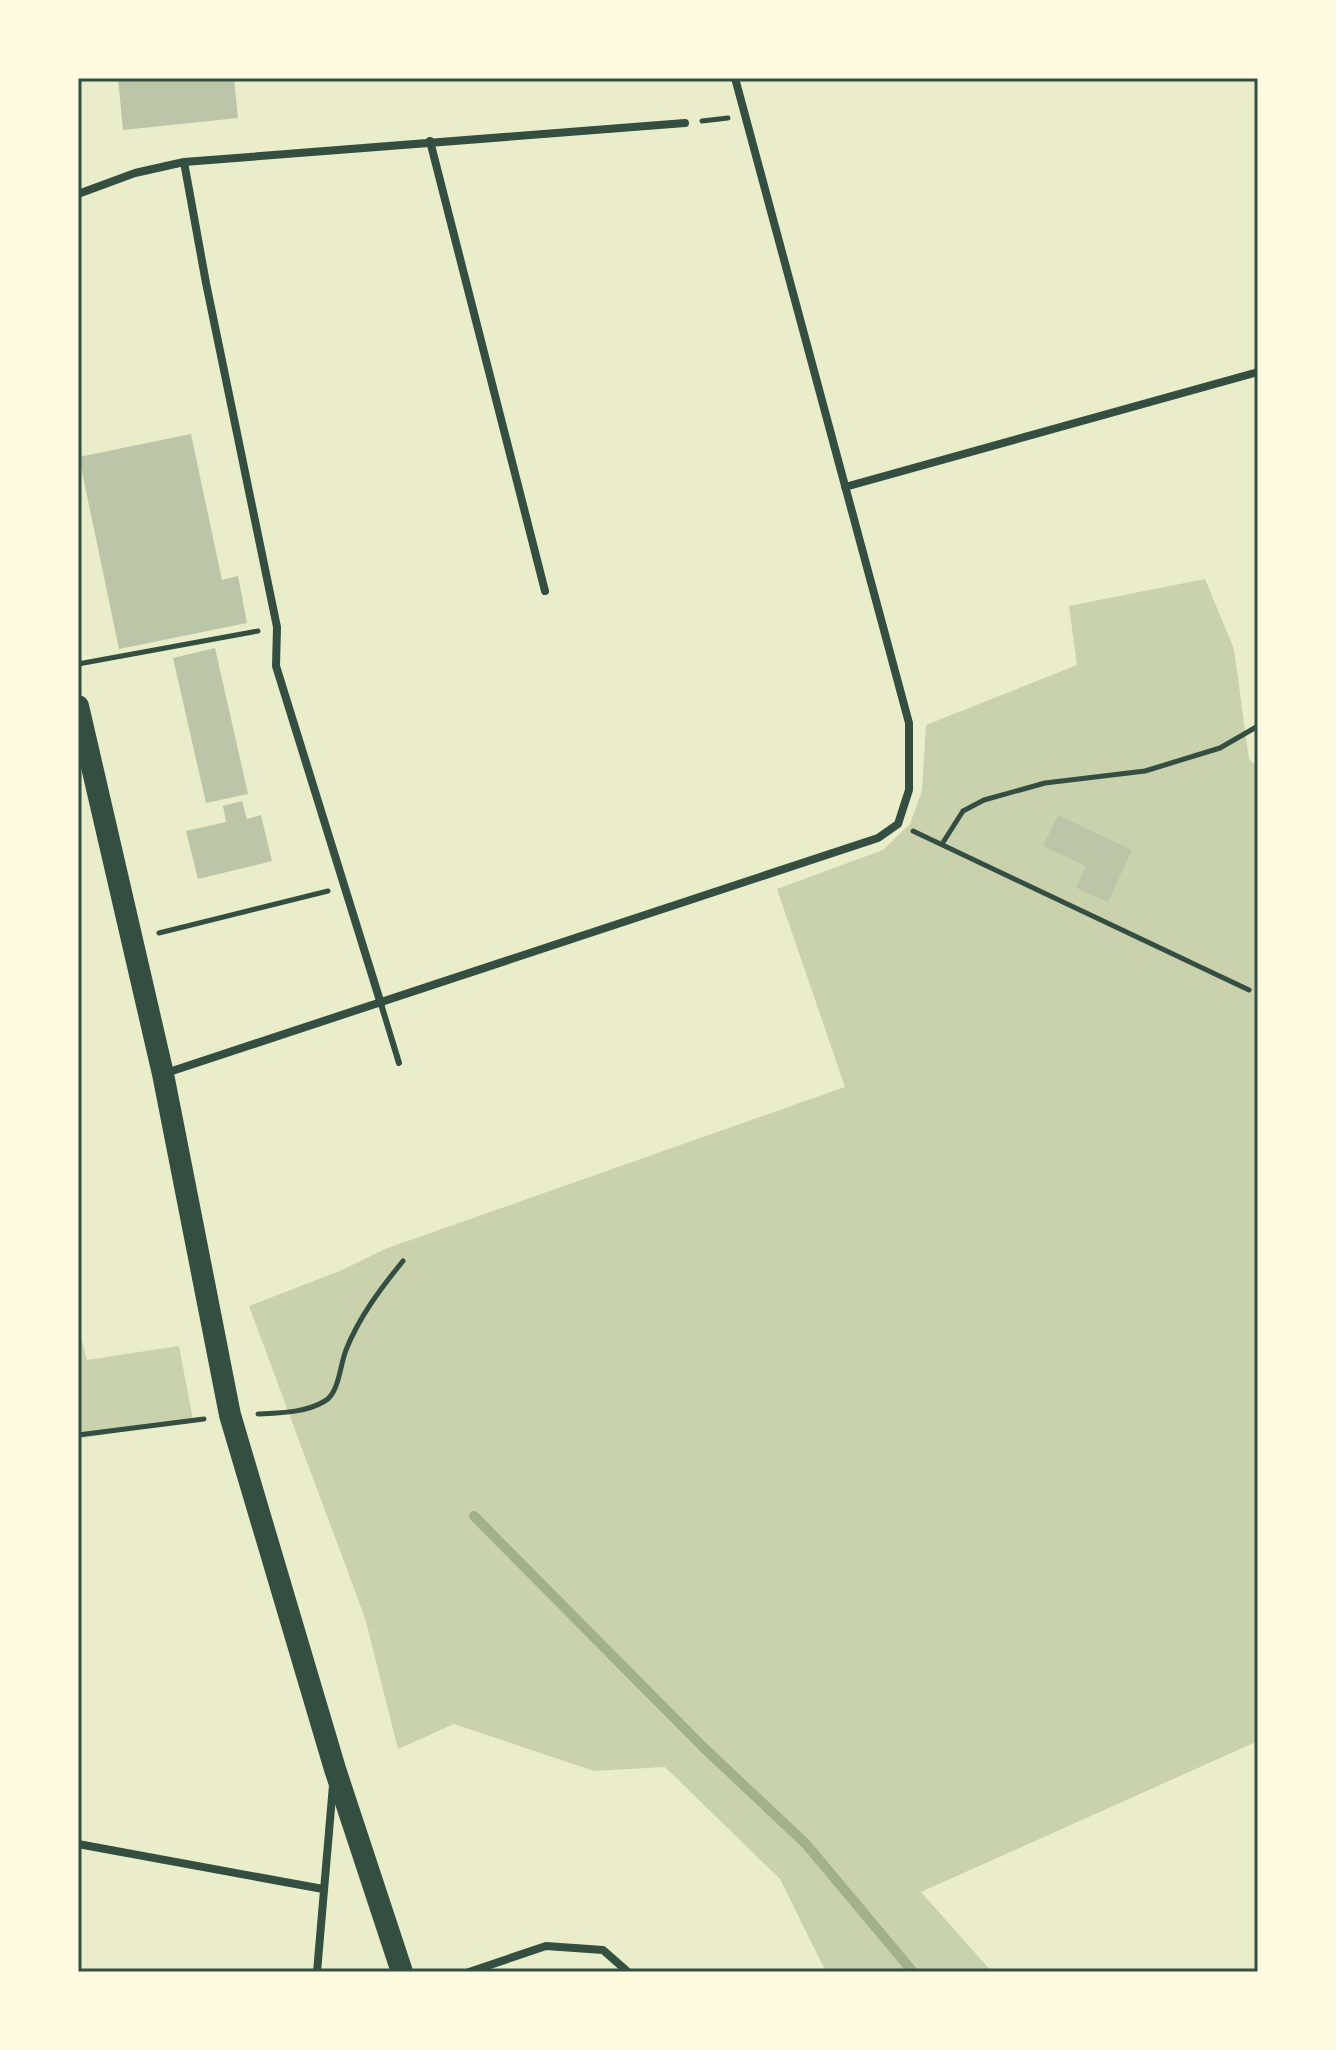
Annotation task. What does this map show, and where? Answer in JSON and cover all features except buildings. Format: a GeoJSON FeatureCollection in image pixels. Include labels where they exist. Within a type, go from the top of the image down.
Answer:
{"type":"FeatureCollection","features":[{"type":"Feature","properties":{"kind":"highway"},"geometry":{"type":"LineString","coordinates":[[78,706],[86,780],[131,940],[163,1074],[230,1415],[335,1769],[402,1972]]}},
{"type":"Feature","properties":{"kind":"street"},"geometry":{"type":"LineString","coordinates":[[163,1074],[878,838],[898,824],[909,790],[909,723],[735,78]]}},
{"type":"Feature","properties":{"kind":"street"},"geometry":{"type":"LineString","coordinates":[[78,194],[135,173],[184,162],[685,123]]}},
{"type":"Feature","properties":{"kind":"street"},"geometry":{"type":"LineString","coordinates":[[430,141],[545,591]]}},
{"type":"Feature","properties":{"kind":"street"},"geometry":{"type":"LineString","coordinates":[[184,162],[277,627],[276,666],[381,1004]]}},
{"type":"Feature","properties":{"kind":"street"},"geometry":{"type":"LineString","coordinates":[[845,487],[1258,372]]}},
{"type":"Feature","properties":{"kind":"street"},"geometry":{"type":"LineString","coordinates":[[317,1972],[335,1769]]}},
{"type":"Feature","properties":{"kind":"street"},"geometry":{"type":"LineString","coordinates":[[78,1844],[323,1889]]}},
{"type":"Feature","properties":{"kind":"street"},"geometry":{"type":"LineString","coordinates":[[469,1972],[546,1946],[603,1950],[628,1972]]}},
{"type":"Feature","properties":{"kind":"lane"},"geometry":{"type":"LineString","coordinates":[[381,1004],[399,1063]]}},
{"type":"Feature","properties":{"kind":"path"},"geometry":{"type":"LineString","coordinates":[[685,123],[745,116]]}},
{"type":"Feature","properties":{"kind":"path"},"geometry":{"type":"LineString","coordinates":[[78,664],[277,627]]}},
{"type":"Feature","properties":{"kind":"path"},"geometry":{"type":"LineString","coordinates":[[942,844],[963,811],[984,800],[1045,783],[1145,771],[1220,748],[1258,726]]}},
{"type":"Feature","properties":{"kind":"path"},"geometry":{"type":"LineString","coordinates":[[898,824],[1249,990]]}},
{"type":"Feature","properties":{"kind":"path"},"geometry":{"type":"LineString","coordinates":[[131,940],[345,887]]}},
{"type":"Feature","properties":{"kind":"path"},"geometry":{"type":"LineString","coordinates":[[78,1435],[230,1415],[291,1412],[327,1401],[335,1388],[353,1336],[378,1291],[403,1261]]}},
{"type":"Feature","properties":{"kind":"green space"},"geometry":{"type":"Polygon","coordinates":[[[1205,579],[1234,649],[1249,760],[1258,766],[1258,1741],[921,1892],[992,1972],[826,1972],[780,1879],[665,1767],[594,1771],[454,1724],[398,1749],[365,1618],[249,1306],[340,1271],[385,1249],[845,1087],[777,889],[883,850],[910,824],[922,791],[926,725],[1077,665],[1069,606],[1205,579]]]}},
{"type":"Feature","properties":{"kind":"green space"},"geometry":{"type":"Polygon","coordinates":[[[78,1328],[87,1360],[179,1346],[193,1420],[78,1439],[78,1328]]]}},
{"type":"Feature","properties":{"kind":"waterway"},"geometry":{"type":"LineString","coordinates":[[474,1516],[703,1747],[806,1844],[913,1972]]}}]}
